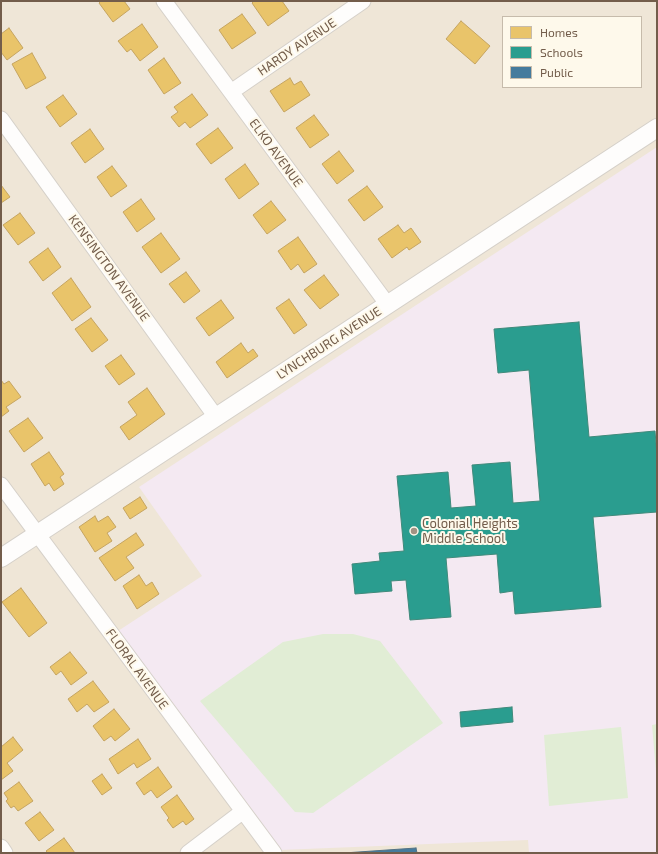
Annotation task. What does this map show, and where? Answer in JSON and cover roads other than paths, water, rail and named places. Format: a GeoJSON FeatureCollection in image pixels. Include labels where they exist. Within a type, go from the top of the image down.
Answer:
{"type":"FeatureCollection","features":[{"type":"Feature","properties":{"kind":"street","name":"ELKO AVENUE"},"geometry":{"type":"LineString","coordinates":[[164,1],[388,305]]}},
{"type":"Feature","properties":{"kind":"street","name":"HARDY AVENUE"},"geometry":{"type":"LineString","coordinates":[[231,92],[364,1]]}},
{"type":"Feature","properties":{"kind":"street","name":"KENSINGTON AVENUE"},"geometry":{"type":"LineString","coordinates":[[1,119],[216,417]]}},
{"type":"Feature","properties":{"kind":"street","name":"LYNCHBURG AVENUE"},"geometry":{"type":"LineString","coordinates":[[1,558],[657,128]]}},
{"type":"Feature","properties":{"kind":"street","name":"FLORAL AVENUE"},"geometry":{"type":"LineString","coordinates":[[1,485],[242,812],[274,853]]}},
{"type":"Feature","properties":{"kind":"street"},"geometry":{"type":"LineString","coordinates":[[188,853],[242,812]]}},
{"type":"Feature","properties":{"kind":"street"},"geometry":{"type":"LineString","coordinates":[[1,847],[5,853]]}},
{"type":"Feature","properties":{"kind":"place","name":"Colonial Heights Middle School"},"geometry":{"type":"Point","coordinates":[414,531]}}]}
